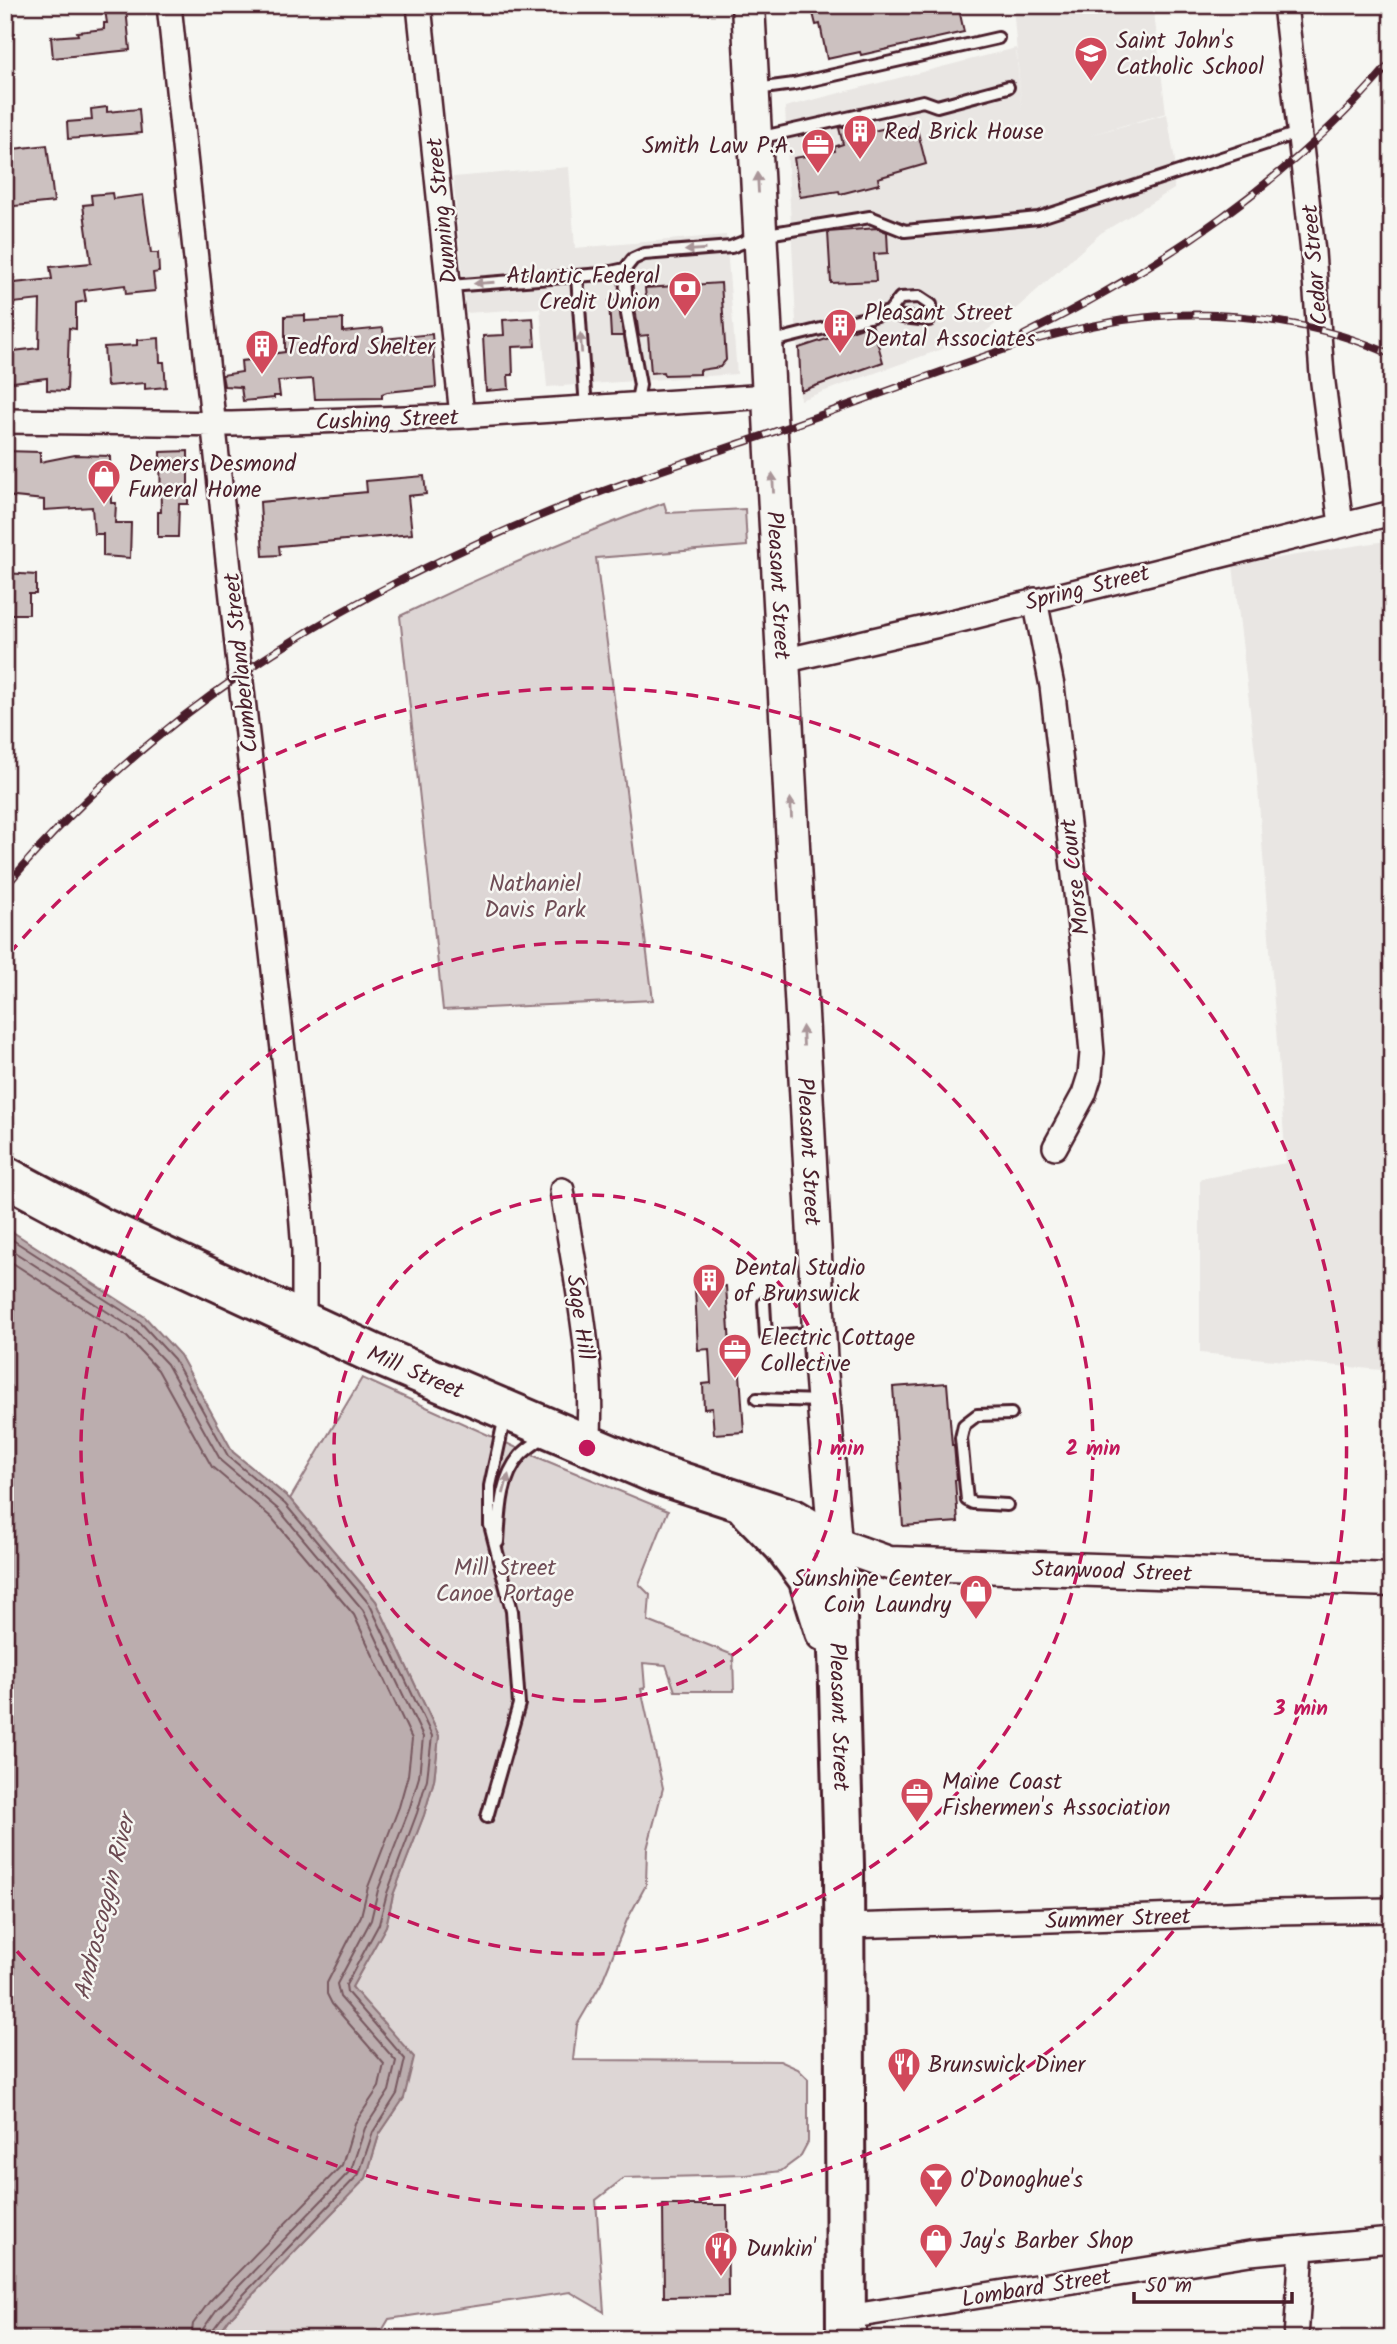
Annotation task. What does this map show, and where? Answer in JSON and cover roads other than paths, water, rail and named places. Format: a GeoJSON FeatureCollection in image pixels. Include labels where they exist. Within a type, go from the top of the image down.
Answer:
{"type":"FeatureCollection","features":[{"type":"Feature","properties":{"kind":"highway","name":"Mill Street"},"geometry":{"type":"LineString","coordinates":[[5,1176],[100,1227],[303,1321],[654,1473],[793,1519],[835,1544]]}},
{"type":"Feature","properties":{"kind":"highway"},"geometry":{"type":"LineString","coordinates":[[743,1504],[784,1546],[808,1578],[840,1686]]}},
{"type":"Feature","properties":{"kind":"highway","name":"Pleasant Street"},"geometry":{"type":"LineString","coordinates":[[835,1544],[845,1926],[847,2328]]}},
{"type":"Feature","properties":{"kind":"main road","name":"Pleasant Street"},"geometry":{"type":"LineString","coordinates":[[748,5],[819,1333],[835,1544]]}},
{"type":"Feature","properties":{"kind":"main road","name":"Stanwood Street"},"geometry":{"type":"LineString","coordinates":[[835,1544],[889,1563],[1392,1580]]}},
{"type":"Feature","properties":{"kind":"street","name":"Cumberland Street"},"geometry":{"type":"LineString","coordinates":[[169,5],[300,1198],[304,1250],[303,1321]]}},
{"type":"Feature","properties":{"kind":"street","name":"Dunning Street"},"geometry":{"type":"LineString","coordinates":[[419,5],[462,416]]}},
{"type":"Feature","properties":{"kind":"street","name":"Cedar Street"},"geometry":{"type":"LineString","coordinates":[[1285,5],[1301,132],[1322,375],[1341,525]]}},
{"type":"Feature","properties":{"kind":"street","name":"Cushing Street"},"geometry":{"type":"LineString","coordinates":[[5,421],[214,424],[462,416],[768,396]]}},
{"type":"Feature","properties":{"kind":"street","name":"Spring Street"},"geometry":{"type":"LineString","coordinates":[[783,661],[929,628],[1392,513]]}},
{"type":"Feature","properties":{"kind":"street","name":"Morse Court"},"geometry":{"type":"LineString","coordinates":[[1035,600],[1052,686],[1093,1053],[1084,1094],[1055,1147]]}},
{"type":"Feature","properties":{"kind":"street","name":"Sage Hill"},"geometry":{"type":"LineString","coordinates":[[562,1191],[588,1367],[591,1399],[589,1445]]}},
{"type":"Feature","properties":{"kind":"street","name":"Summer Street"},"geometry":{"type":"LineString","coordinates":[[845,1926],[1392,1910]]}},
{"type":"Feature","properties":{"kind":"street","name":"Lombard Street"},"geometry":{"type":"LineString","coordinates":[[847,2328],[1250,2253],[1392,2240]]}},
{"type":"Feature","properties":{"kind":"street"},"geometry":{"type":"LineString","coordinates":[[1296,2339],[1302,2248]]}},
{"type":"Feature","properties":{"kind":"lane"},"geometry":{"type":"LineString","coordinates":[[753,89],[794,84],[999,38]]}},
{"type":"Feature","properties":{"kind":"lane"},"geometry":{"type":"LineString","coordinates":[[756,138],[923,101],[937,106],[1008,87]]}},
{"type":"Feature","properties":{"kind":"lane"},"geometry":{"type":"LineString","coordinates":[[450,286],[602,274],[625,269],[633,259],[644,254],[731,247],[761,235],[870,217],[905,231],[1038,218],[1301,132]]}},
{"type":"Feature","properties":{"kind":"lane"},"geometry":{"type":"LineString","coordinates":[[625,269],[627,314],[640,385],[636,406]]}},
{"type":"Feature","properties":{"kind":"lane"},"geometry":{"type":"LineString","coordinates":[[577,276],[586,409]]}},
{"type":"Feature","properties":{"kind":"lane"},"geometry":{"type":"LineString","coordinates":[[767,342],[889,312]]}},
{"type":"Feature","properties":{"kind":"lane"},"geometry":{"type":"LineString","coordinates":[[764,1303],[766,1336],[819,1333]]}},
{"type":"Feature","properties":{"kind":"lane"},"geometry":{"type":"LineString","coordinates":[[757,1399],[824,1401]]}},
{"type":"Feature","properties":{"kind":"lane"},"geometry":{"type":"LineString","coordinates":[[487,1817],[519,1704],[512,1611],[490,1525],[490,1486],[506,1411]]}},
{"type":"Feature","properties":{"kind":"lane"},"geometry":{"type":"LineString","coordinates":[[1007,1505],[973,1503],[967,1500],[961,1438],[964,1425],[976,1415],[1011,1414]]}},
{"type":"Feature","properties":{"kind":"lane"},"geometry":{"type":"LineString","coordinates":[[497,1552],[500,1513],[507,1476],[520,1456],[552,1430]]}},
{"type":"Feature","properties":{"kind":"water","name":"Androscoggin River"},"geometry":{"type":"Polygon","coordinates":[[[5,1227],[145,1317],[180,1355],[233,1452],[290,1499],[376,1601],[439,1736],[434,1780],[424,1815],[393,1895],[386,1926],[352,1987],[414,2057],[404,2098],[379,2135],[366,2178],[229,2319],[215,2339],[5,2339],[5,1227]]]}},
{"type":"Feature","properties":{"kind":"railway"},"geometry":{"type":"LineString","coordinates":[[1024,335],[1126,280],[1222,217],[1268,182],[1311,144],[1353,104],[1392,61]]}},
{"type":"Feature","properties":{"kind":"railway"},"geometry":{"type":"LineString","coordinates":[[5,887],[61,825],[119,769],[181,718],[245,672],[312,629],[382,590],[455,554],[589,496],[1023,343],[1108,323],[1188,315],[1248,318],[1309,327],[1366,344],[1392,355]]}},
{"type":"Feature","properties":{"kind":"place","name":"Saint John's Catholic School"},"geometry":{"type":"Point","coordinates":[1091,83]}},
{"type":"Feature","properties":{"kind":"place","name":"Red Brick House"},"geometry":{"type":"Point","coordinates":[860,161]}},
{"type":"Feature","properties":{"kind":"place","name":"Smith Law P.A."},"geometry":{"type":"Point","coordinates":[818,175]}},
{"type":"Feature","properties":{"kind":"place","name":"Atlantic Federal Credit Union"},"geometry":{"type":"Point","coordinates":[685,318]}},
{"type":"Feature","properties":{"kind":"place","name":"Pleasant Street Dental Associates"},"geometry":{"type":"Point","coordinates":[840,355]}},
{"type":"Feature","properties":{"kind":"place","name":"Tedford Shelter"},"geometry":{"type":"Point","coordinates":[262,376]}},
{"type":"Feature","properties":{"kind":"place","name":"Demers Desmond Funeral Home"},"geometry":{"type":"Point","coordinates":[104,506]}},
{"type":"Feature","properties":{"kind":"place","name":"Dental Studio of Brunswick"},"geometry":{"type":"Point","coordinates":[709,1310]}},
{"type":"Feature","properties":{"kind":"place","name":"Electric Cottage Collective"},"geometry":{"type":"Point","coordinates":[735,1380]}},
{"type":"Feature","properties":{"kind":"place","name":"Sunshine Center Coin Laundry"},"geometry":{"type":"Point","coordinates":[976,1621]}},
{"type":"Feature","properties":{"kind":"place","name":"Maine Coast Fishermen's Association"},"geometry":{"type":"Point","coordinates":[917,1824]}},
{"type":"Feature","properties":{"kind":"place","name":"Brunswick Diner"},"geometry":{"type":"Point","coordinates":[904,2094]}},
{"type":"Feature","properties":{"kind":"place","name":"O'Donoghue's"},"geometry":{"type":"Point","coordinates":[936,2209]}},
{"type":"Feature","properties":{"kind":"place","name":"Jay's Barber Shop"},"geometry":{"type":"Point","coordinates":[936,2270]}},
{"type":"Feature","properties":{"kind":"place","name":"Dunkin'"},"geometry":{"type":"Point","coordinates":[721,2278]}},
{"type":"Feature","properties":{"kind":"park label","name":"Nathaniel Davis Park"},"geometry":{"type":"Point","coordinates":[535,896]}},
{"type":"Feature","properties":{"kind":"park label","name":"Mill Street Canoe Portage"},"geometry":{"type":"Point","coordinates":[505,1580]}}]}
